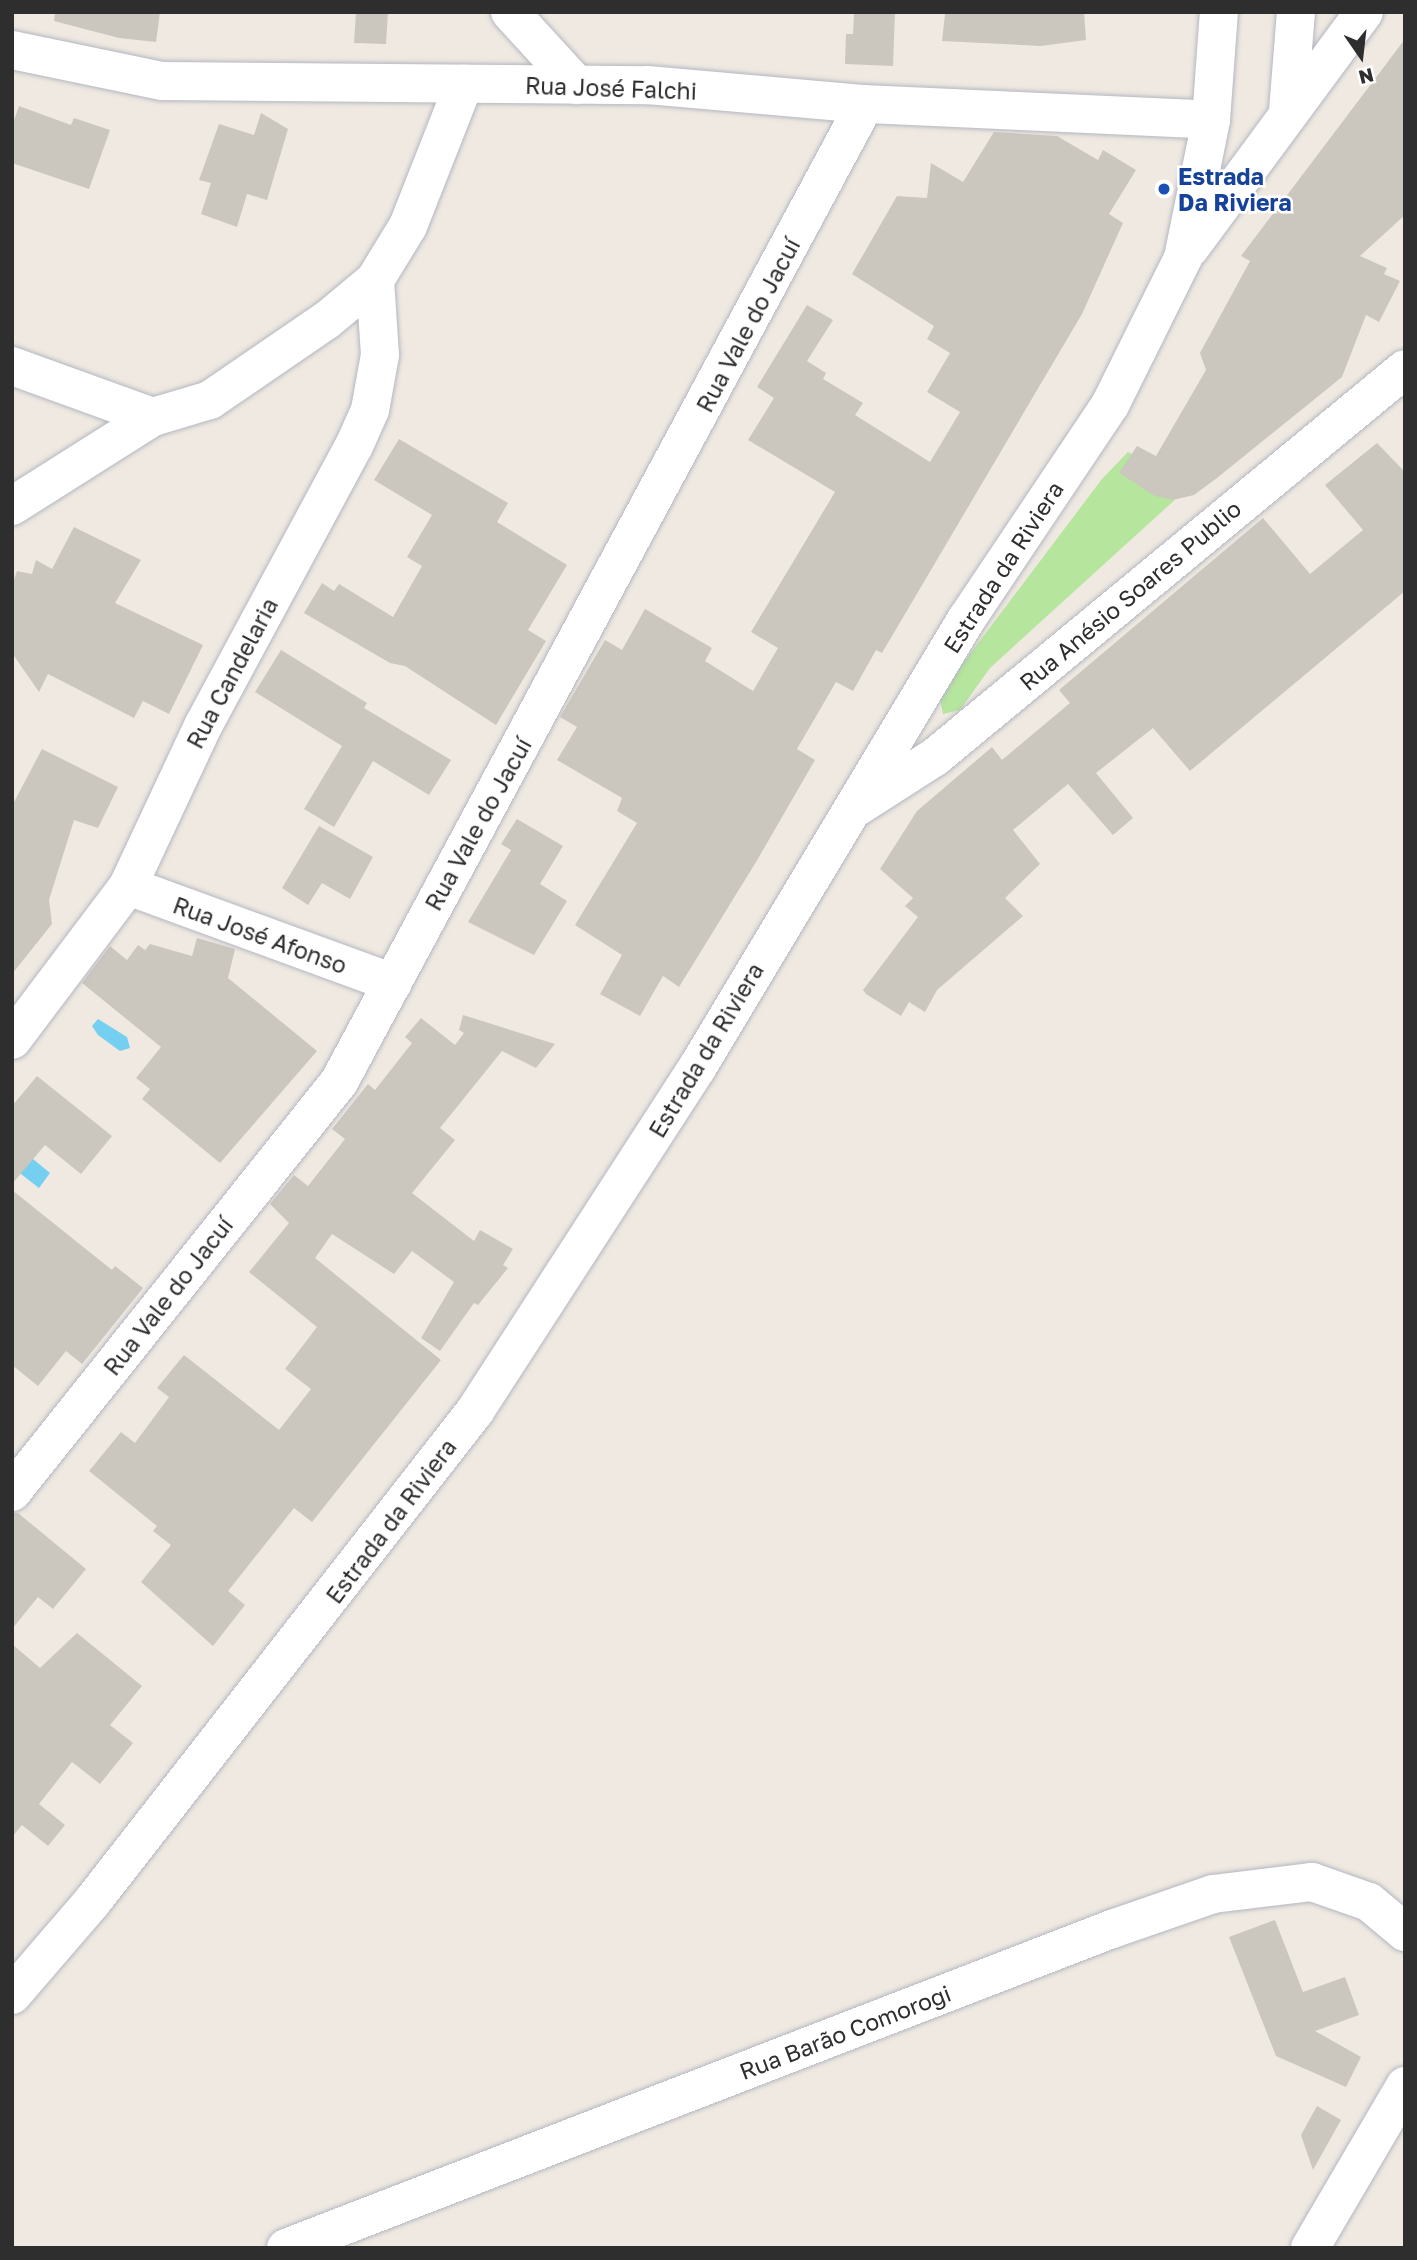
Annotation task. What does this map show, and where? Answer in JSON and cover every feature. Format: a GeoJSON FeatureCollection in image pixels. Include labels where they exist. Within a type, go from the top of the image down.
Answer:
{"type":"FeatureCollection","features":[{"type":"Feature","properties":{"kind":"street"},"geometry":{"type":"LineString","coordinates":[[510,12],[577,85]]}},
{"type":"Feature","properties":{"kind":"street","name":"Estrada da Riviera"},"geometry":{"type":"LineString","coordinates":[[12,1995],[92,1902],[475,1411],[697,1068],[966,620],[1110,405],[1183,258],[1211,120],[1219,12]]}},
{"type":"Feature","properties":{"kind":"street"},"geometry":{"type":"LineString","coordinates":[[1288,111],[1296,12]]}},
{"type":"Feature","properties":{"kind":"street"},"geometry":{"type":"LineString","coordinates":[[1183,258],[1288,111],[1364,12]]}},
{"type":"Feature","properties":{"kind":"street","name":"Rua José Falchi"},"geometry":{"type":"LineString","coordinates":[[12,50],[162,81],[647,85],[865,104],[1211,120]]}},
{"type":"Feature","properties":{"kind":"street"},"geometry":{"type":"LineString","coordinates":[[12,506],[153,417],[210,400],[327,320],[375,280],[408,226],[464,84]]}},
{"type":"Feature","properties":{"kind":"street","name":"Rua Vale do Jacuí"},"geometry":{"type":"LineString","coordinates":[[12,1492],[338,1082],[865,104]]}},
{"type":"Feature","properties":{"kind":"street","name":"Rua Candelaria"},"geometry":{"type":"LineString","coordinates":[[12,1040],[128,886],[203,726],[370,410],[380,355],[375,280]]}},
{"type":"Feature","properties":{"kind":"street"},"geometry":{"type":"LineString","coordinates":[[12,366],[153,417]]}},
{"type":"Feature","properties":{"kind":"street","name":"Rua Anésio Soares Publio"},"geometry":{"type":"LineString","coordinates":[[849,812],[935,757],[1405,369]]}},
{"type":"Feature","properties":{"kind":"street","name":"Rua José Afonso"},"geometry":{"type":"LineString","coordinates":[[128,886],[393,984]]}},
{"type":"Feature","properties":{"kind":"street","name":"Rua Barão Comorogi"},"geometry":{"type":"LineString","coordinates":[[286,2248],[1112,1929],[1213,1894],[1312,1882],[1369,1902],[1405,1932]]}},
{"type":"Feature","properties":{"kind":"street"},"geometry":{"type":"LineString","coordinates":[[1310,2248],[1405,2086]]}},
{"type":"Feature","properties":{"kind":"green space"},"geometry":{"type":"Polygon","coordinates":[[[1128,452],[1190,486],[990,668],[960,710],[943,714],[939,695],[1102,479],[1128,452]]]}},
{"type":"Feature","properties":{"kind":"water"},"geometry":{"type":"Polygon","coordinates":[[[98,1019],[127,1037],[130,1048],[120,1051],[98,1035],[92,1026],[98,1019]]]}},
{"type":"Feature","properties":{"kind":"water"},"geometry":{"type":"Polygon","coordinates":[[[27,1154],[50,1173],[39,1188],[12,1167],[27,1154]]]}},
{"type":"Feature","properties":{"kind":"building"},"geometry":{"type":"Polygon","coordinates":[[[55,12],[160,12],[156,42],[119,38],[54,21],[55,12]]]}},
{"type":"Feature","properties":{"kind":"building"},"geometry":{"type":"Polygon","coordinates":[[[356,12],[388,12],[386,44],[354,43],[356,12]]]}},
{"type":"Feature","properties":{"kind":"building"},"geometry":{"type":"Polygon","coordinates":[[[854,12],[895,12],[893,66],[845,64],[846,34],[853,34],[854,12]]]}},
{"type":"Feature","properties":{"kind":"building"},"geometry":{"type":"Polygon","coordinates":[[[1084,12],[1086,40],[1041,46],[942,41],[945,14],[1084,12]]]}},
{"type":"Feature","properties":{"kind":"building"},"geometry":{"type":"Polygon","coordinates":[[[1405,39],[1405,215],[1360,256],[1387,268],[1384,274],[1400,281],[1379,322],[1366,315],[1342,377],[1217,478],[1194,495],[1173,500],[1155,496],[1119,473],[1137,446],[1156,456],[1206,370],[1200,353],[1250,261],[1241,256],[1405,39]]]}},
{"type":"Feature","properties":{"kind":"building"},"geometry":{"type":"Polygon","coordinates":[[[19,106],[71,125],[74,118],[110,130],[89,189],[12,163],[12,126],[19,106]]]}},
{"type":"Feature","properties":{"kind":"building"},"geometry":{"type":"Polygon","coordinates":[[[261,113],[288,129],[267,200],[247,194],[237,227],[201,214],[211,183],[199,180],[219,124],[254,135],[261,113]]]}},
{"type":"Feature","properties":{"kind":"building"},"geometry":{"type":"Polygon","coordinates":[[[994,132],[1057,136],[1098,160],[1103,150],[1136,170],[1109,214],[1123,223],[1082,314],[882,653],[876,650],[853,691],[836,682],[797,749],[815,760],[756,862],[679,987],[663,976],[640,1016],[600,994],[622,955],[575,925],[637,823],[617,811],[622,798],[557,760],[577,727],[560,717],[605,640],[622,650],[645,609],[712,648],[705,661],[753,691],[778,648],[751,632],[835,492],[748,440],[774,398],[757,387],[807,305],[833,320],[807,361],[826,373],[823,379],[863,403],[855,415],[930,462],[960,412],[927,392],[950,353],[927,339],[934,326],[852,274],[897,196],[927,198],[931,163],[963,182],[994,132]]]}},
{"type":"Feature","properties":{"kind":"building"},"geometry":{"type":"Polygon","coordinates":[[[399,439],[508,503],[497,522],[567,565],[528,630],[546,641],[496,725],[405,666],[390,663],[304,613],[322,583],[334,591],[339,584],[393,617],[422,566],[407,557],[432,515],[374,480],[399,439]]]}},
{"type":"Feature","properties":{"kind":"building"},"geometry":{"type":"Polygon","coordinates":[[[1377,443],[1405,472],[1405,591],[1190,771],[1153,728],[1096,773],[1133,818],[1113,835],[1068,784],[1013,830],[1040,864],[1005,898],[1023,916],[937,990],[925,1012],[909,1002],[901,1016],[866,994],[863,990],[918,917],[905,906],[913,898],[880,869],[917,811],[992,747],[1002,760],[1070,703],[1059,690],[1263,518],[1310,574],[1363,530],[1325,485],[1377,443]]]}},
{"type":"Feature","properties":{"kind":"building"},"geometry":{"type":"Polygon","coordinates":[[[74,527],[141,560],[115,603],[203,645],[169,714],[143,701],[134,718],[48,674],[39,692],[12,653],[12,585],[17,571],[32,574],[36,560],[52,569],[74,527]]]}},
{"type":"Feature","properties":{"kind":"building"},"geometry":{"type":"Polygon","coordinates":[[[281,650],[367,703],[364,708],[451,760],[429,795],[373,761],[334,827],[304,809],[342,746],[255,692],[281,650]]]}},
{"type":"Feature","properties":{"kind":"building"},"geometry":{"type":"Polygon","coordinates":[[[42,749],[118,787],[98,828],[74,820],[49,900],[52,924],[12,974],[12,806],[42,749]]]}},
{"type":"Feature","properties":{"kind":"building"},"geometry":{"type":"Polygon","coordinates":[[[517,819],[563,846],[540,884],[567,901],[534,955],[468,922],[511,850],[501,844],[517,819]]]}},
{"type":"Feature","properties":{"kind":"building"},"geometry":{"type":"Polygon","coordinates":[[[319,826],[373,857],[350,899],[322,883],[308,905],[282,888],[319,826]]]}},
{"type":"Feature","properties":{"kind":"building"},"geometry":{"type":"Polygon","coordinates":[[[197,938],[235,949],[228,978],[317,1051],[220,1163],[142,1099],[150,1089],[136,1078],[161,1047],[82,983],[110,946],[127,960],[138,945],[145,950],[150,944],[192,956],[197,938]]]}},
{"type":"Feature","properties":{"kind":"building"},"geometry":{"type":"Polygon","coordinates":[[[463,1015],[555,1044],[536,1068],[502,1051],[440,1128],[455,1140],[412,1193],[474,1241],[480,1230],[513,1249],[503,1265],[508,1268],[478,1305],[474,1303],[440,1351],[421,1338],[454,1282],[412,1251],[394,1274],[332,1234],[315,1258],[441,1360],[312,1522],[294,1508],[228,1591],[245,1605],[213,1646],[141,1582],[171,1545],[153,1531],[157,1526],[89,1471],[121,1432],[135,1443],[169,1397],[157,1388],[184,1355],[279,1430],[311,1389],[285,1369],[317,1327],[249,1272],[289,1223],[270,1204],[294,1175],[308,1186],[345,1139],[332,1129],[368,1084],[375,1090],[412,1043],[405,1037],[421,1018],[455,1045],[464,1033],[459,1030],[463,1015]]]}},
{"type":"Feature","properties":{"kind":"building"},"geometry":{"type":"Polygon","coordinates":[[[37,1076],[112,1136],[81,1174],[45,1145],[12,1184],[12,1106],[37,1076]]]}},
{"type":"Feature","properties":{"kind":"building"},"geometry":{"type":"Polygon","coordinates":[[[12,1190],[112,1270],[115,1266],[143,1288],[82,1364],[66,1351],[38,1386],[12,1365],[12,1190]]]}},
{"type":"Feature","properties":{"kind":"building"},"geometry":{"type":"Polygon","coordinates":[[[12,1513],[18,1513],[86,1569],[53,1609],[38,1597],[12,1629],[12,1513]]]}},
{"type":"Feature","properties":{"kind":"building"},"geometry":{"type":"Polygon","coordinates":[[[77,1633],[142,1686],[110,1725],[133,1743],[100,1784],[72,1762],[39,1804],[65,1825],[48,1846],[22,1825],[12,1837],[12,1644],[40,1668],[77,1633]]]}},
{"type":"Feature","properties":{"kind":"building"},"geometry":{"type":"Polygon","coordinates":[[[1275,1920],[1303,1992],[1345,1977],[1359,2015],[1315,2031],[1361,2057],[1346,2087],[1276,2056],[1229,1937],[1275,1920]]]}},
{"type":"Feature","properties":{"kind":"building"},"geometry":{"type":"Polygon","coordinates":[[[1317,2106],[1341,2120],[1313,2170],[1301,2135],[1317,2106]]]}},
{"type":"Feature","properties":{"kind":"place","name":"Estrada Da Riviera"},"geometry":{"type":"Point","coordinates":[1164,189]}}]}
